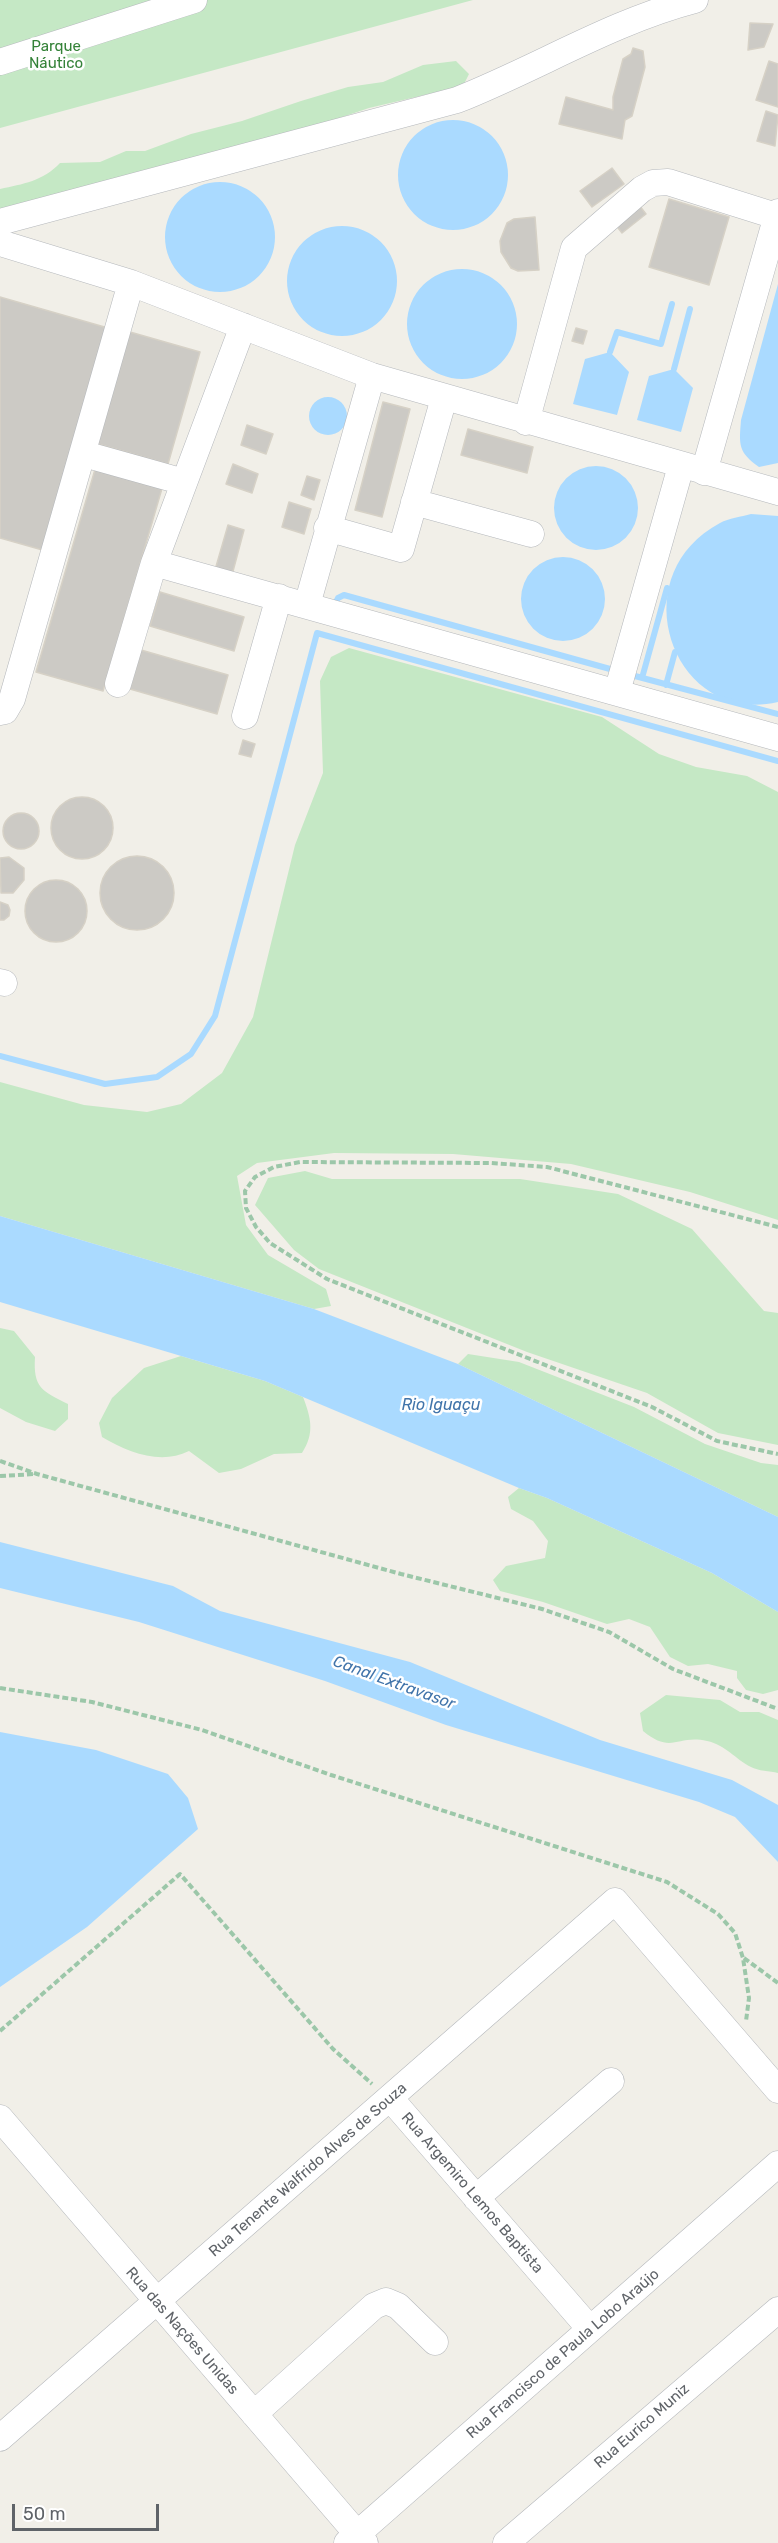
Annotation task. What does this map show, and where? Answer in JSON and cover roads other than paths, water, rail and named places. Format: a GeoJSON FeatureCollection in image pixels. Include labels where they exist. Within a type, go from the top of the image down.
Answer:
{"type":"FeatureCollection","features":[{"type":"Feature","properties":{"kind":"street"},"geometry":{"type":"LineString","coordinates":[[0,62],[194,0]]}},
{"type":"Feature","properties":{"kind":"street"},"geometry":{"type":"LineString","coordinates":[[0,222],[457,100],[498,84],[630,20],[695,0]]}},
{"type":"Feature","properties":{"kind":"street"},"geometry":{"type":"LineString","coordinates":[[526,422],[574,248],[642,189],[653,183],[668,182],[777,214],[617,692]]}},
{"type":"Feature","properties":{"kind":"street"},"geometry":{"type":"LineString","coordinates":[[0,243],[131,283],[372,376],[526,422],[778,492]]}},
{"type":"Feature","properties":{"kind":"street"},"geometry":{"type":"LineString","coordinates":[[0,712],[5,711],[12,699],[84,454],[131,283]]}},
{"type":"Feature","properties":{"kind":"street"},"geometry":{"type":"LineString","coordinates":[[118,684],[154,563],[243,326]]}},
{"type":"Feature","properties":{"kind":"street"},"geometry":{"type":"LineString","coordinates":[[307,605],[372,376]]}},
{"type":"Feature","properties":{"kind":"street"},"geometry":{"type":"LineString","coordinates":[[327,528],[401,549],[444,398]]}},
{"type":"Feature","properties":{"kind":"street"},"geometry":{"type":"LineString","coordinates":[[84,454],[184,482]]}},
{"type":"Feature","properties":{"kind":"street"},"geometry":{"type":"LineString","coordinates":[[414,502],[531,534]]}},
{"type":"Feature","properties":{"kind":"street"},"geometry":{"type":"LineString","coordinates":[[154,563],[778,738]]}},
{"type":"Feature","properties":{"kind":"street"},"geometry":{"type":"LineString","coordinates":[[245,716],[279,597]]}},
{"type":"Feature","properties":{"kind":"street","name":"Rua Tenente Walfrido Alves de Souza"},"geometry":{"type":"LineString","coordinates":[[0,2438],[615,1901],[778,2090]]}},
{"type":"Feature","properties":{"kind":"street"},"geometry":{"type":"LineString","coordinates":[[476,2198],[611,2081]]}},
{"type":"Feature","properties":{"kind":"street","name":"Rua Argemiro Lemos Baptista"},"geometry":{"type":"LineString","coordinates":[[390,2098],[590,2329]]}},
{"type":"Feature","properties":{"kind":"street","name":"Rua das Nações Unidas"},"geometry":{"type":"LineString","coordinates":[[0,2118],[254,2414],[356,2540]]}},
{"type":"Feature","properties":{"kind":"street","name":"Rua Francisco de Paula Lobo Araújo"},"geometry":{"type":"LineString","coordinates":[[356,2540],[590,2329],[778,2164]]}},
{"type":"Feature","properties":{"kind":"street"},"geometry":{"type":"LineString","coordinates":[[254,2414],[374,2306],[386,2301],[398,2306],[435,2342]]}},
{"type":"Feature","properties":{"kind":"street","name":"Rua Eurico Muniz"},"geometry":{"type":"LineString","coordinates":[[506,2543],[778,2310]]}},
{"type":"Feature","properties":{"kind":"water"},"geometry":{"type":"Polygon","coordinates":[[[453,120],[474,124],[492,136],[504,154],[508,175],[504,196],[492,214],[474,226],[453,230],[432,226],[414,214],[402,196],[398,175],[402,154],[414,136],[432,124],[453,120]]]}},
{"type":"Feature","properties":{"kind":"water"},"geometry":{"type":"Polygon","coordinates":[[[220,182],[241,186],[259,198],[271,216],[275,237],[271,258],[259,276],[241,288],[220,292],[199,288],[181,276],[169,258],[165,237],[169,216],[181,198],[199,186],[220,182]]]}},
{"type":"Feature","properties":{"kind":"water"},"geometry":{"type":"Polygon","coordinates":[[[342,226],[363,230],[381,242],[393,260],[397,281],[393,302],[381,320],[363,332],[342,336],[321,332],[303,320],[291,302],[287,281],[291,260],[303,242],[321,230],[342,226]]]}},
{"type":"Feature","properties":{"kind":"water"},"geometry":{"type":"Polygon","coordinates":[[[462,269],[483,273],[501,285],[513,303],[517,324],[513,345],[501,363],[483,375],[462,379],[441,375],[423,363],[411,345],[407,324],[411,303],[423,285],[441,273],[462,269]]]}},
{"type":"Feature","properties":{"kind":"water"},"geometry":{"type":"Polygon","coordinates":[[[778,284],[778,463],[759,467],[747,457],[741,447],[741,420],[778,284]]]}},
{"type":"Feature","properties":{"kind":"water"},"geometry":{"type":"Polygon","coordinates":[[[610,352],[629,372],[617,415],[573,404],[585,359],[610,352]]]}},
{"type":"Feature","properties":{"kind":"water"},"geometry":{"type":"Polygon","coordinates":[[[674,369],[693,388],[681,432],[637,420],[649,376],[674,369]]]}},
{"type":"Feature","properties":{"kind":"water"},"geometry":{"type":"Polygon","coordinates":[[[328,397],[342,402],[347,416],[342,430],[328,435],[314,430],[309,416],[314,402],[328,397]]]}},
{"type":"Feature","properties":{"kind":"water"},"geometry":{"type":"Polygon","coordinates":[[[596,466],[619,473],[631,485],[638,508],[631,531],[619,543],[596,550],[573,543],[561,531],[554,508],[561,485],[573,473],[596,466]]]}},
{"type":"Feature","properties":{"kind":"water"},"geometry":{"type":"Polygon","coordinates":[[[751,514],[778,516],[778,702],[742,704],[711,692],[687,671],[672,642],[667,610],[672,577],[689,547],[720,523],[751,514]]]}},
{"type":"Feature","properties":{"kind":"water"},"geometry":{"type":"Polygon","coordinates":[[[563,557],[586,564],[598,576],[605,599],[598,622],[586,634],[563,641],[540,634],[528,622],[521,599],[528,576],[540,564],[563,557]]]}},
{"type":"Feature","properties":{"kind":"water","name":"Rio Iguaçu"},"geometry":{"type":"Polygon","coordinates":[[[0,1216],[314,1309],[458,1364],[778,1517],[778,1612],[712,1573],[547,1498],[265,1381],[0,1302],[0,1216]]]}},
{"type":"Feature","properties":{"kind":"water","name":"Canal Extravasor"},"geometry":{"type":"Polygon","coordinates":[[[0,1542],[173,1586],[220,1611],[410,1662],[600,1740],[732,1780],[778,1805],[778,1862],[735,1817],[699,1802],[446,1725],[325,1681],[139,1622],[0,1588],[0,1542]]]}},
{"type":"Feature","properties":{"kind":"water"},"geometry":{"type":"Polygon","coordinates":[[[0,1732],[96,1750],[168,1774],[188,1798],[198,1829],[87,1927],[0,1987],[0,1732]]]}},
{"type":"Feature","properties":{"kind":"waterway"},"geometry":{"type":"LineString","coordinates":[[610,352],[617,332],[661,344],[672,304]]}},
{"type":"Feature","properties":{"kind":"waterway"},"geometry":{"type":"LineString","coordinates":[[674,369],[690,309]]}},
{"type":"Feature","properties":{"kind":"waterway"},"geometry":{"type":"LineString","coordinates":[[642,678],[667,588]]}},
{"type":"Feature","properties":{"kind":"waterway"},"geometry":{"type":"LineString","coordinates":[[335,604],[338,598],[344,595],[610,669]]}},
{"type":"Feature","properties":{"kind":"waterway"},"geometry":{"type":"LineString","coordinates":[[0,1056],[105,1084],[157,1077],[191,1054],[215,1016],[317,633],[778,761]]}},
{"type":"Feature","properties":{"kind":"waterway"},"geometry":{"type":"LineString","coordinates":[[666,685],[675,652]]}},
{"type":"Feature","properties":{"kind":"waterway"},"geometry":{"type":"LineString","coordinates":[[635,676],[778,714]]}},
{"type":"Feature","properties":{"kind":"park label","name":"Parque Náutico"},"geometry":{"type":"Point","coordinates":[56,56]}}]}
